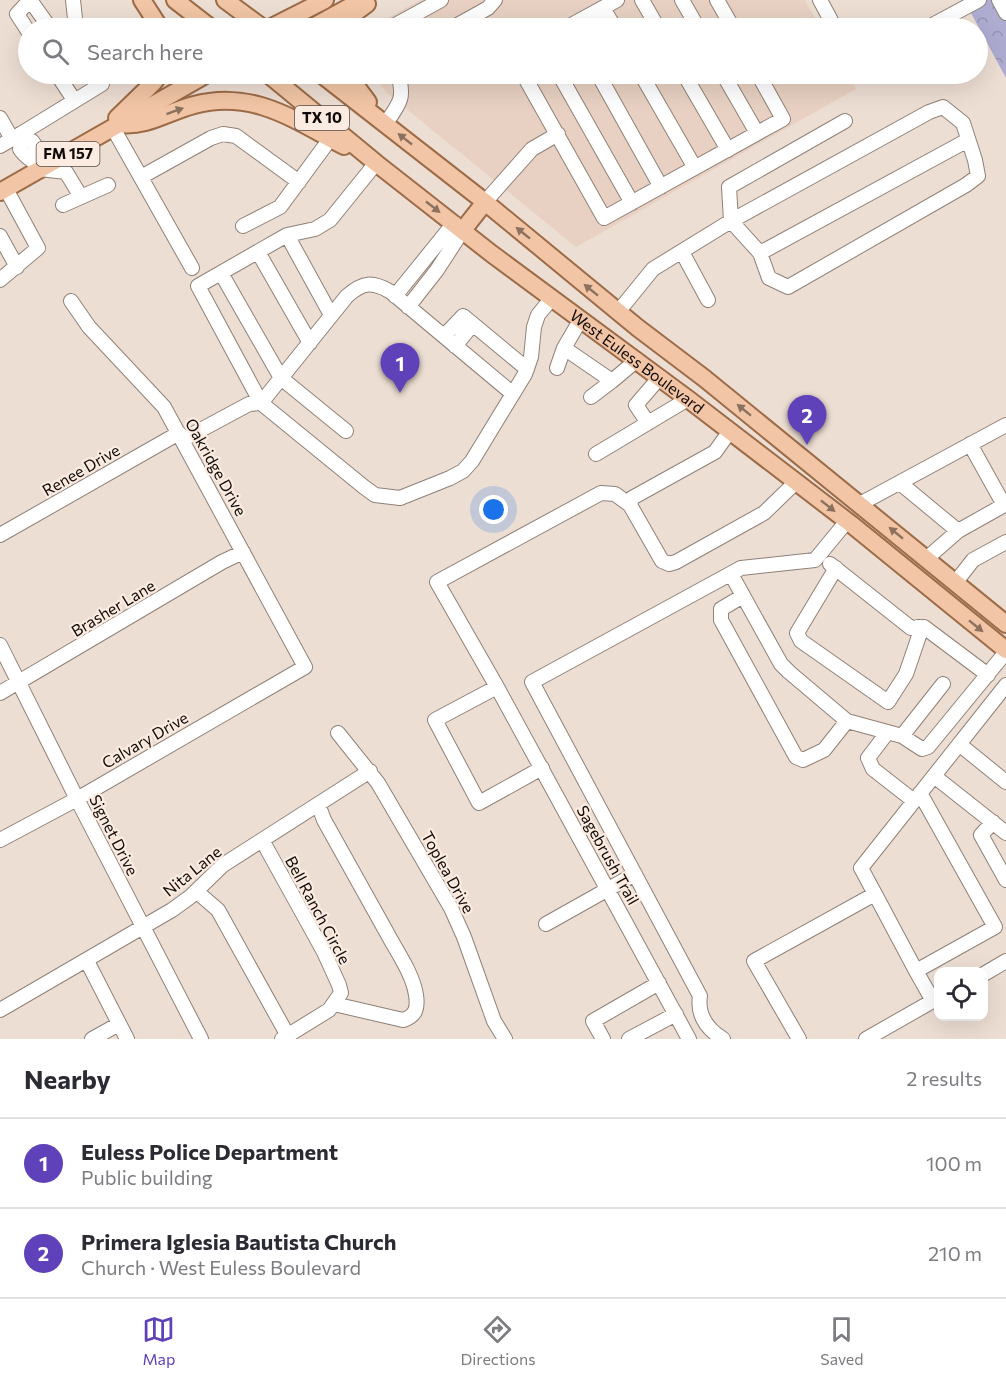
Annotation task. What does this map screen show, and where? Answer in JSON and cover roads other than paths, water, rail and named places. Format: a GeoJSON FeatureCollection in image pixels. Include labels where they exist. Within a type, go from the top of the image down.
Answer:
{"type":"FeatureCollection","features":[{"type":"Feature","properties":{"kind":"main road"},"geometry":{"type":"LineString","coordinates":[[142,0],[154,18]]}},
{"type":"Feature","properties":{"kind":"main road"},"geometry":{"type":"LineString","coordinates":[[175,0],[198,18]]}},
{"type":"Feature","properties":{"kind":"main road"},"geometry":{"type":"LineString","coordinates":[[225,0],[249,18]]}},
{"type":"Feature","properties":{"kind":"main road"},"geometry":{"type":"LineString","coordinates":[[290,18],[325,0]]}},
{"type":"Feature","properties":{"kind":"main road"},"geometry":{"type":"LineString","coordinates":[[329,18],[362,0]]}},
{"type":"Feature","properties":{"kind":"main road"},"geometry":{"type":"LineString","coordinates":[[353,18],[356,12],[371,0]]}},
{"type":"Feature","properties":{"kind":"main road"},"geometry":{"type":"LineString","coordinates":[[111,129],[152,84]]}},
{"type":"Feature","properties":{"kind":"main road","name":"FM 157"},"geometry":{"type":"LineString","coordinates":[[3,190],[38,166],[111,129],[190,84]]}},
{"type":"Feature","properties":{"kind":"main road","name":"West Euless Boulevard"},"geometry":{"type":"LineString","coordinates":[[280,84],[458,227],[660,377],[847,521],[1006,651]]}},
{"type":"Feature","properties":{"kind":"main road","name":"West Euless Boulevard"},"geometry":{"type":"LineString","coordinates":[[334,84],[485,202],[618,312],[704,378],[1006,624]]}},
{"type":"Feature","properties":{"kind":"main road"},"geometry":{"type":"LineString","coordinates":[[354,84],[380,119]]}},
{"type":"Feature","properties":{"kind":"main road"},"geometry":{"type":"LineString","coordinates":[[111,129],[136,126],[193,105],[209,102],[252,102],[270,108],[376,162]]}},
{"type":"Feature","properties":{"kind":"main road"},"geometry":{"type":"LineString","coordinates":[[458,227],[485,202]]}},
{"type":"Feature","properties":{"kind":"main road"},"geometry":{"type":"LineString","coordinates":[[581,319],[607,322],[618,312]]}},
{"type":"Feature","properties":{"kind":"street"},"geometry":{"type":"LineString","coordinates":[[73,0],[75,18]]}},
{"type":"Feature","properties":{"kind":"street"},"geometry":{"type":"LineString","coordinates":[[408,18],[441,0]]}},
{"type":"Feature","properties":{"kind":"street"},"geometry":{"type":"LineString","coordinates":[[470,18],[488,8],[495,0]]}},
{"type":"Feature","properties":{"kind":"street"},"geometry":{"type":"LineString","coordinates":[[586,18],[617,0]]}},
{"type":"Feature","properties":{"kind":"street"},"geometry":{"type":"LineString","coordinates":[[642,0],[652,18]]}},
{"type":"Feature","properties":{"kind":"street"},"geometry":{"type":"LineString","coordinates":[[682,0],[692,18]]}},
{"type":"Feature","properties":{"kind":"street"},"geometry":{"type":"LineString","coordinates":[[717,0],[727,18]]}},
{"type":"Feature","properties":{"kind":"street"},"geometry":{"type":"LineString","coordinates":[[819,0],[829,18]]}},
{"type":"Feature","properties":{"kind":"street"},"geometry":{"type":"LineString","coordinates":[[946,18],[979,0]]}},
{"type":"Feature","properties":{"kind":"street"},"geometry":{"type":"LineString","coordinates":[[999,0],[1006,13]]}},
{"type":"Feature","properties":{"kind":"street"},"geometry":{"type":"LineString","coordinates":[[20,18],[17,14],[29,1],[42,18]]}},
{"type":"Feature","properties":{"kind":"street"},"geometry":{"type":"LineString","coordinates":[[603,8],[609,18]]}},
{"type":"Feature","properties":{"kind":"street"},"geometry":{"type":"LineString","coordinates":[[64,84],[74,100]]}},
{"type":"Feature","properties":{"kind":"street"},"geometry":{"type":"LineString","coordinates":[[14,140],[102,84]]}},
{"type":"Feature","properties":{"kind":"street"},"geometry":{"type":"LineString","coordinates":[[380,119],[400,102],[403,90],[401,84]]}},
{"type":"Feature","properties":{"kind":"street"},"geometry":{"type":"LineString","coordinates":[[529,84],[604,218],[783,119],[764,84]]}},
{"type":"Feature","properties":{"kind":"street"},"geometry":{"type":"LineString","coordinates":[[565,84],[632,203]]}},
{"type":"Feature","properties":{"kind":"street"},"geometry":{"type":"LineString","coordinates":[[604,84],[661,186]]}},
{"type":"Feature","properties":{"kind":"street"},"geometry":{"type":"LineString","coordinates":[[647,84],[695,168]]}},
{"type":"Feature","properties":{"kind":"street"},"geometry":{"type":"LineString","coordinates":[[690,84],[728,150]]}},
{"type":"Feature","properties":{"kind":"street"},"geometry":{"type":"LineString","coordinates":[[729,84],[757,134]]}},
{"type":"Feature","properties":{"kind":"street"},"geometry":{"type":"LineString","coordinates":[[618,312],[653,269],[731,221],[929,112],[943,107],[963,123],[978,176],[788,287],[768,278],[760,253],[731,221],[729,187],[845,121]]}},
{"type":"Feature","properties":{"kind":"street"},"geometry":{"type":"LineString","coordinates":[[0,118],[26,159],[38,166],[66,172],[81,197]]}},
{"type":"Feature","properties":{"kind":"street"},"geometry":{"type":"LineString","coordinates":[[111,129],[192,268]]}},
{"type":"Feature","properties":{"kind":"street"},"geometry":{"type":"LineString","coordinates":[[141,177],[211,138],[223,134],[236,136],[299,182]]}},
{"type":"Feature","properties":{"kind":"street"},"geometry":{"type":"LineString","coordinates":[[485,202],[532,148],[558,134]]}},
{"type":"Feature","properties":{"kind":"street"},"geometry":{"type":"LineString","coordinates":[[243,226],[280,207],[330,139]]}},
{"type":"Feature","properties":{"kind":"street"},"geometry":{"type":"LineString","coordinates":[[760,253],[969,140]]}},
{"type":"Feature","properties":{"kind":"street"},"geometry":{"type":"LineString","coordinates":[[376,162],[330,220],[315,229],[287,235],[198,286],[261,403],[364,487],[375,495],[400,498],[463,471],[472,461],[527,369],[538,315],[552,298]]}},
{"type":"Feature","properties":{"kind":"street"},"geometry":{"type":"LineString","coordinates":[[63,205],[108,185]]}},
{"type":"Feature","properties":{"kind":"street"},"geometry":{"type":"LineString","coordinates":[[0,280],[37,250],[38,246],[3,190]]}},
{"type":"Feature","properties":{"kind":"street"},"geometry":{"type":"LineString","coordinates":[[396,296],[424,260],[458,227]]}},
{"type":"Feature","properties":{"kind":"street"},"geometry":{"type":"LineString","coordinates":[[408,307],[437,270],[458,227]]}},
{"type":"Feature","properties":{"kind":"street"},"geometry":{"type":"LineString","coordinates":[[287,235],[331,315]]}},
{"type":"Feature","properties":{"kind":"street"},"geometry":{"type":"LineString","coordinates":[[0,236],[17,267]]}},
{"type":"Feature","properties":{"kind":"street"},"geometry":{"type":"LineString","coordinates":[[258,252],[309,342]]}},
{"type":"Feature","properties":{"kind":"street"},"geometry":{"type":"LineString","coordinates":[[682,252],[708,300]]}},
{"type":"Feature","properties":{"kind":"street"},"geometry":{"type":"LineString","coordinates":[[424,260],[437,270]]}},
{"type":"Feature","properties":{"kind":"street"},"geometry":{"type":"LineString","coordinates":[[415,272],[428,281]]}},
{"type":"Feature","properties":{"kind":"street"},"geometry":{"type":"LineString","coordinates":[[221,273],[281,378],[346,431]]}},
{"type":"Feature","properties":{"kind":"street"},"geometry":{"type":"LineString","coordinates":[[261,403],[331,315],[358,286],[368,284],[380,285],[396,296],[513,394]]}},
{"type":"Feature","properties":{"kind":"street","name":"Oakridge Drive"},"geometry":{"type":"LineString","coordinates":[[71,301],[89,327],[164,406],[305,667]]}},
{"type":"Feature","properties":{"kind":"street"},"geometry":{"type":"LineString","coordinates":[[444,336],[460,316],[463,316],[527,369]]}},
{"type":"Feature","properties":{"kind":"street"},"geometry":{"type":"LineString","coordinates":[[557,368],[564,348],[581,319]]}},
{"type":"Feature","properties":{"kind":"street"},"geometry":{"type":"LineString","coordinates":[[455,346],[473,324]]}},
{"type":"Feature","properties":{"kind":"street"},"geometry":{"type":"LineString","coordinates":[[564,348],[612,381]]}},
{"type":"Feature","properties":{"kind":"street"},"geometry":{"type":"LineString","coordinates":[[591,397],[637,360]]}},
{"type":"Feature","properties":{"kind":"street"},"geometry":{"type":"LineString","coordinates":[[648,423],[636,405],[660,377]]}},
{"type":"Feature","properties":{"kind":"street"},"geometry":{"type":"LineString","coordinates":[[596,454],[688,399]]}},
{"type":"Feature","properties":{"kind":"street","name":"Renee Drive"},"geometry":{"type":"LineString","coordinates":[[0,535],[181,437],[249,404],[261,403]]}},
{"type":"Feature","properties":{"kind":"street"},"geometry":{"type":"LineString","coordinates":[[860,504],[1006,425]]}},
{"type":"Feature","properties":{"kind":"street"},"geometry":{"type":"LineString","coordinates":[[730,431],[715,452],[632,498],[630,505],[662,561],[669,564],[676,562],[764,513],[796,482]]}},
{"type":"Feature","properties":{"kind":"street"},"geometry":{"type":"LineString","coordinates":[[926,558],[958,531],[1005,505],[970,444]]}},
{"type":"Feature","properties":{"kind":"street"},"geometry":{"type":"LineString","coordinates":[[900,483],[958,531]]}},
{"type":"Feature","properties":{"kind":"street","name":"Sagebrush Trail"},"geometry":{"type":"LineString","coordinates":[[630,505],[615,494],[602,493],[437,582],[542,768],[689,1039]]}},
{"type":"Feature","properties":{"kind":"street"},"geometry":{"type":"LineString","coordinates":[[723,1039],[711,1031],[698,1008],[700,996],[532,682],[741,568],[815,560],[847,521]]}},
{"type":"Feature","properties":{"kind":"street"},"geometry":{"type":"LineString","coordinates":[[956,583],[973,560],[1006,542]]}},
{"type":"Feature","properties":{"kind":"street","name":"Brasher Lane"},"geometry":{"type":"LineString","coordinates":[[0,693],[222,562],[243,552]]}},
{"type":"Feature","properties":{"kind":"street"},"geometry":{"type":"LineString","coordinates":[[819,556],[911,628],[924,627],[988,675]]}},
{"type":"Feature","properties":{"kind":"street"},"geometry":{"type":"LineString","coordinates":[[836,568],[797,633],[801,641],[888,702],[906,674],[920,633],[918,627]]}},
{"type":"Feature","properties":{"kind":"street"},"geometry":{"type":"LineString","coordinates":[[731,574],[781,664],[847,721],[902,736],[922,749],[928,747],[1006,651]]}},
{"type":"Feature","properties":{"kind":"street"},"geometry":{"type":"LineString","coordinates":[[743,596],[722,609],[721,620],[796,757],[802,760],[824,750],[847,721]]}},
{"type":"Feature","properties":{"kind":"street","name":"Signet Drive"},"geometry":{"type":"LineString","coordinates":[[0,645],[76,799],[201,1039]]}},
{"type":"Feature","properties":{"kind":"street","name":"Calvary Drive"},"geometry":{"type":"LineString","coordinates":[[0,840],[76,799],[305,667]]}},
{"type":"Feature","properties":{"kind":"street"},"geometry":{"type":"LineString","coordinates":[[902,736],[943,684]]}},
{"type":"Feature","properties":{"kind":"street"},"geometry":{"type":"LineString","coordinates":[[934,997],[916,971],[861,868],[1006,685]]}},
{"type":"Feature","properties":{"kind":"street"},"geometry":{"type":"LineString","coordinates":[[497,687],[435,720],[479,803],[542,768]]}},
{"type":"Feature","properties":{"kind":"street","name":"Toplea Drive"},"geometry":{"type":"LineString","coordinates":[[338,733],[370,771],[451,908],[464,937],[494,1021],[505,1039]]}},
{"type":"Feature","properties":{"kind":"street"},"geometry":{"type":"LineString","coordinates":[[887,733],[868,758],[873,769],[917,797],[995,927],[916,971]]}},
{"type":"Feature","properties":{"kind":"street"},"geometry":{"type":"LineString","coordinates":[[959,744],[1006,782]]}},
{"type":"Feature","properties":{"kind":"street","name":"Nita Lane"},"geometry":{"type":"LineString","coordinates":[[0,1010],[172,910],[223,865],[370,771]]}},
{"type":"Feature","properties":{"kind":"street"},"geometry":{"type":"LineString","coordinates":[[934,776],[1006,832]]}},
{"type":"Feature","properties":{"kind":"street"},"geometry":{"type":"LineString","coordinates":[[196,891],[218,910],[285,1037],[329,1010],[334,1004],[403,1020],[410,1018],[415,1014],[417,998],[415,988],[402,960],[324,820],[318,804]]}},
{"type":"Feature","properties":{"kind":"street"},"geometry":{"type":"LineString","coordinates":[[993,822],[981,835],[1006,880]]}},
{"type":"Feature","properties":{"kind":"street","name":"Bell Ranch Circle"},"geometry":{"type":"LineString","coordinates":[[262,840],[324,952],[339,985],[340,993],[334,1004]]}},
{"type":"Feature","properties":{"kind":"street"},"geometry":{"type":"LineString","coordinates":[[546,924],[635,874]]}},
{"type":"Feature","properties":{"kind":"street"},"geometry":{"type":"LineString","coordinates":[[799,1039],[754,961],[875,894]]}},
{"type":"Feature","properties":{"kind":"street"},"geometry":{"type":"LineString","coordinates":[[87,961],[127,1039]]}},
{"type":"Feature","properties":{"kind":"street"},"geometry":{"type":"LineString","coordinates":[[988,972],[1006,961]]}},
{"type":"Feature","properties":{"kind":"street"},"geometry":{"type":"LineString","coordinates":[[603,1039],[593,1021],[659,983]]}},
{"type":"Feature","properties":{"kind":"street"},"geometry":{"type":"LineString","coordinates":[[866,1039],[934,1001]]}},
{"type":"Feature","properties":{"kind":"street"},"geometry":{"type":"LineString","coordinates":[[629,1039],[676,1014]]}},
{"type":"Feature","properties":{"kind":"street"},"geometry":{"type":"LineString","coordinates":[[92,1039],[119,1024]]}},
{"type":"Feature","properties":{"kind":"place","name":"Euless Police Department"},"geometry":{"type":"Point","coordinates":[400,393]}},
{"type":"Feature","properties":{"kind":"place","name":"Primera Iglesia Bautista Church"},"geometry":{"type":"Point","coordinates":[807,445]}}]}
